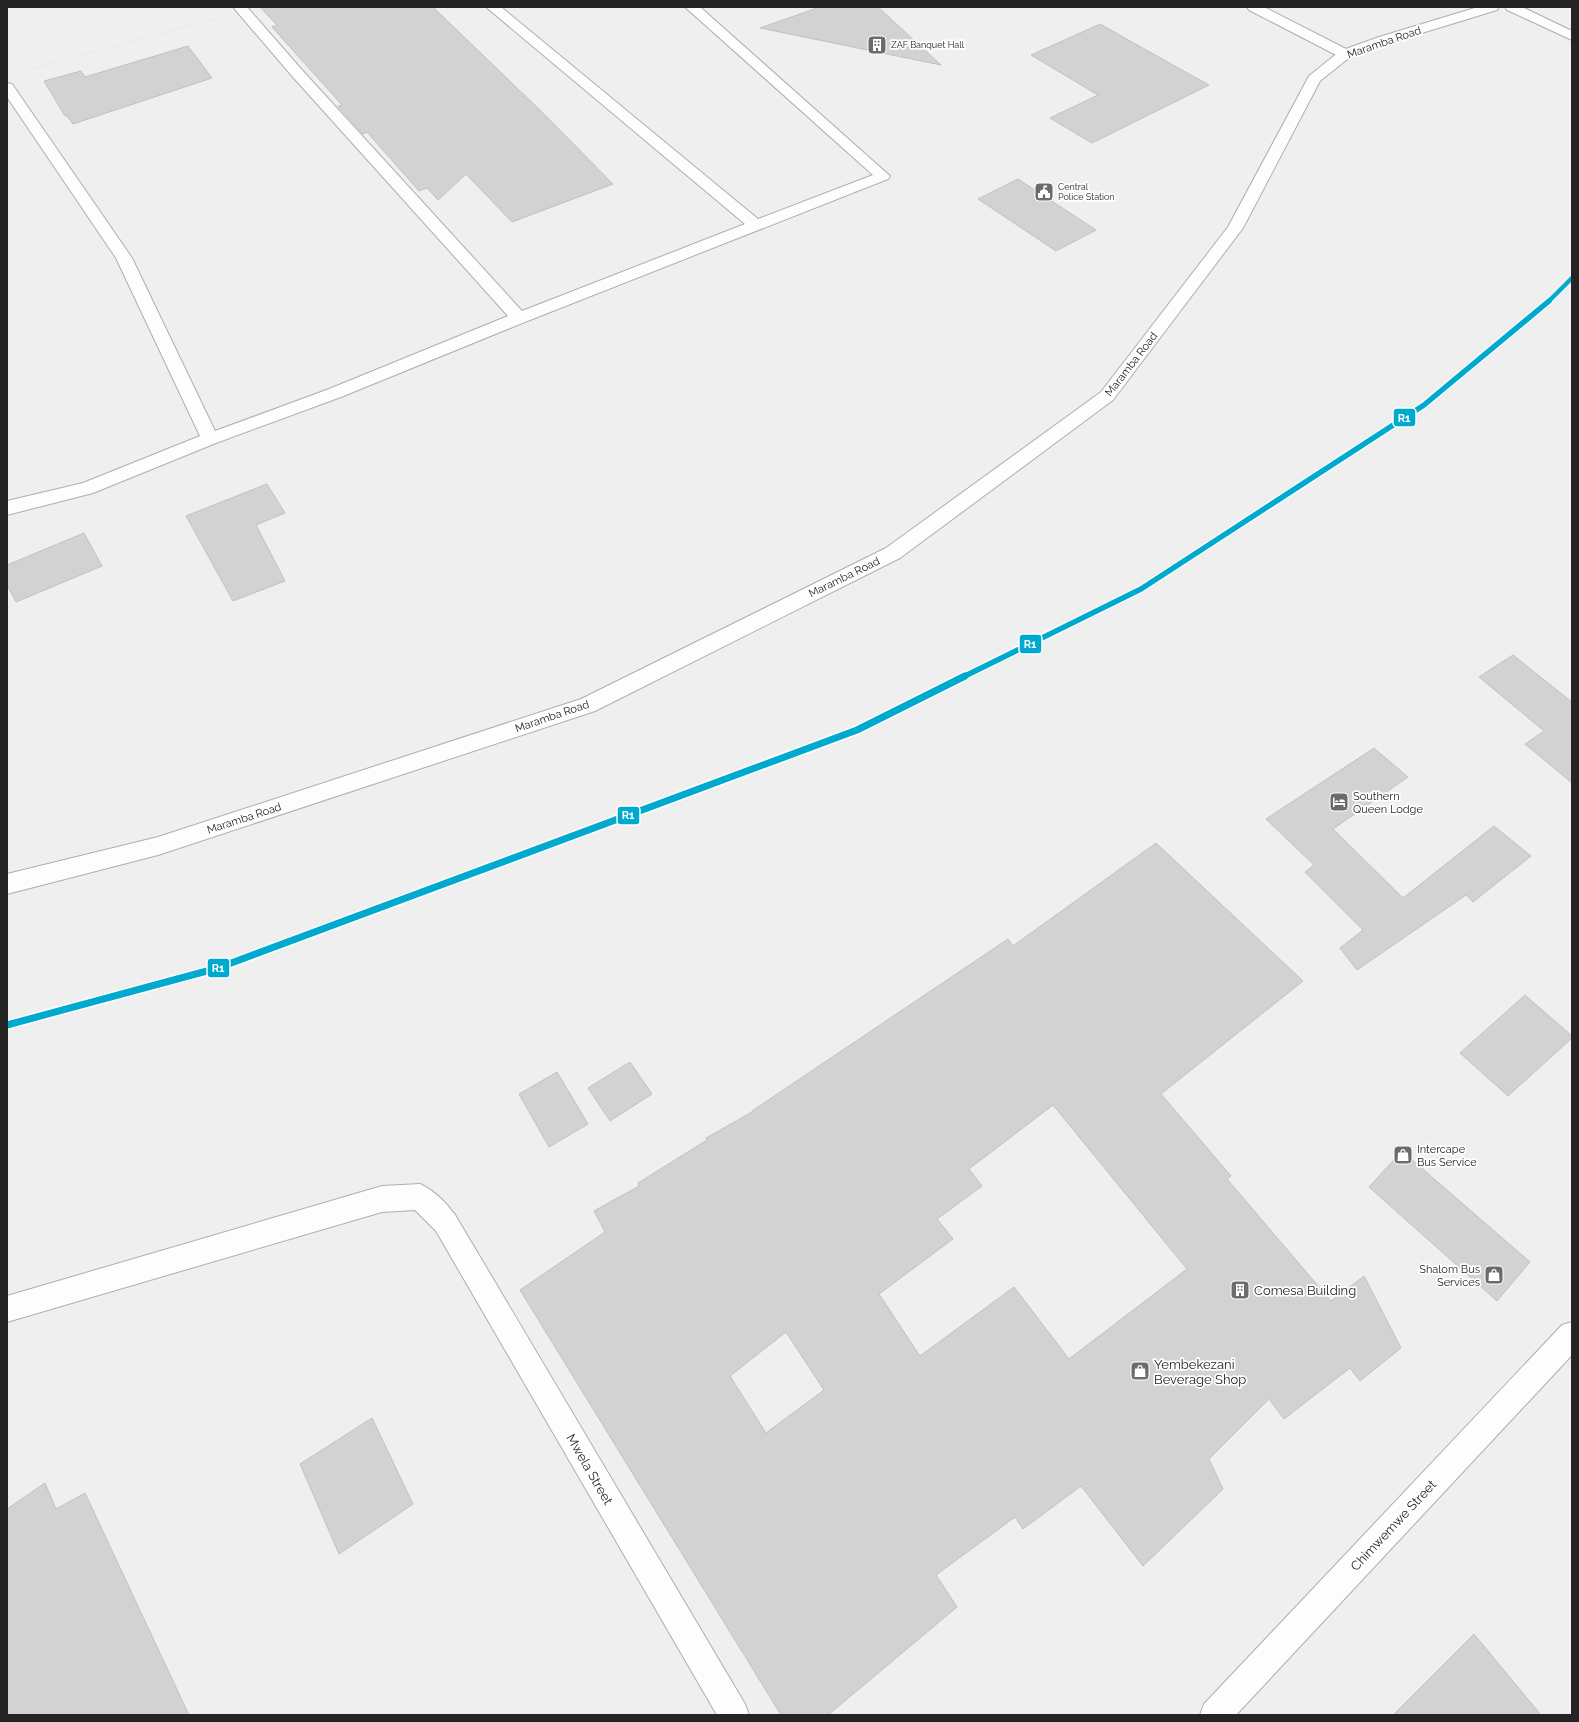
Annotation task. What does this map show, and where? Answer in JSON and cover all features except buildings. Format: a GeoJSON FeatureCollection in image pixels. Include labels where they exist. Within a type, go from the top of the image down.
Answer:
{"type":"FeatureCollection","features":[{"type":"Feature","properties":{"kind":"street"},"geometry":{"type":"LineString","coordinates":[[493,7],[757,226]]}},
{"type":"Feature","properties":{"kind":"street"},"geometry":{"type":"LineString","coordinates":[[7,508],[87,488],[210,439],[336,393],[518,318],[883,176],[692,7]]}},
{"type":"Feature","properties":{"kind":"street"},"geometry":{"type":"LineString","coordinates":[[1254,7],[1345,54]]}},
{"type":"Feature","properties":{"kind":"street","name":"Maramba Road"},"geometry":{"type":"LineString","coordinates":[[7,884],[158,846],[588,705],[893,553],[1107,396],[1235,228],[1314,79],[1345,54],[1384,40],[1492,7]]}},
{"type":"Feature","properties":{"kind":"street"},"geometry":{"type":"LineString","coordinates":[[1512,7],[1572,36]]}},
{"type":"Feature","properties":{"kind":"street"},"geometry":{"type":"LineString","coordinates":[[242,9],[297,73],[518,318]]}},
{"type":"Feature","properties":{"kind":"street"},"geometry":{"type":"LineString","coordinates":[[7,87],[124,258],[210,439]]}},
{"type":"Feature","properties":{"kind":"street","name":"Mwela Street"},"geometry":{"type":"LineString","coordinates":[[7,1309],[382,1199],[420,1197],[445,1222],[734,1715]]}},
{"type":"Feature","properties":{"kind":"street","name":"Chimwemwe Street"},"geometry":{"type":"LineString","coordinates":[[1215,1715],[1572,1335]]}},
{"type":"Feature","properties":{"kind":"path"},"geometry":{"type":"LineString","coordinates":[[30,69],[242,9]]}},
{"type":"Feature","properties":{"kind":"transit line","name":"R1"},"geometry":{"type":"LineString","coordinates":[[7,1025],[218,968],[857,730],[1141,589],[1424,405],[1552,299],[1572,278]]}},
{"type":"Feature","properties":{"kind":"place","name":"ZAF Banquet Hall"},"geometry":{"type":"Point","coordinates":[877,45]}},
{"type":"Feature","properties":{"kind":"place","name":"Central Police Station"},"geometry":{"type":"Point","coordinates":[1044,192]}},
{"type":"Feature","properties":{"kind":"place","name":"Southern Queen Lodge"},"geometry":{"type":"Point","coordinates":[1339,802]}},
{"type":"Feature","properties":{"kind":"place","name":"Intercape Bus Service"},"geometry":{"type":"Point","coordinates":[1403,1155]}},
{"type":"Feature","properties":{"kind":"place","name":"Shalom Bus Services"},"geometry":{"type":"Point","coordinates":[1494,1275]}},
{"type":"Feature","properties":{"kind":"place","name":"Comesa Building"},"geometry":{"type":"Point","coordinates":[1240,1290]}},
{"type":"Feature","properties":{"kind":"place","name":"Yembekezani Beverage Shop"},"geometry":{"type":"Point","coordinates":[1140,1371]}}]}
